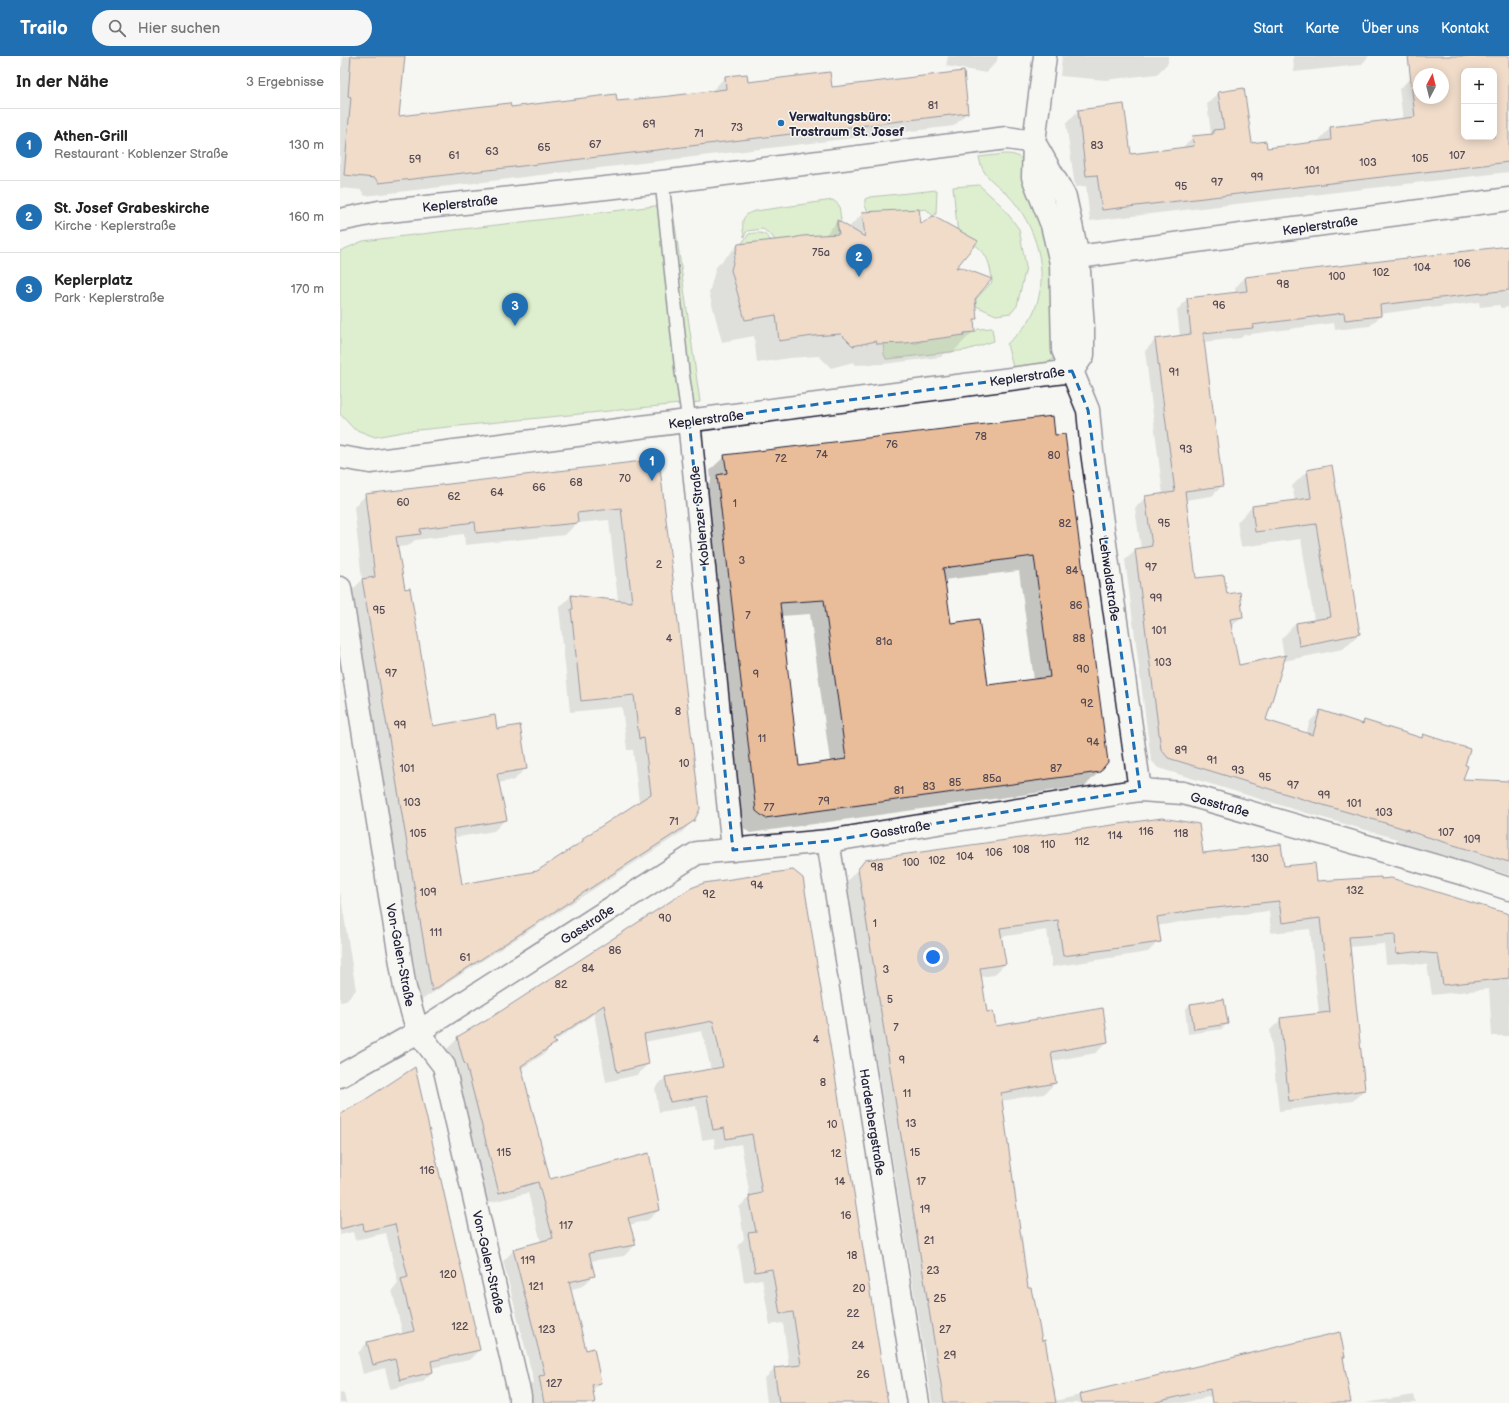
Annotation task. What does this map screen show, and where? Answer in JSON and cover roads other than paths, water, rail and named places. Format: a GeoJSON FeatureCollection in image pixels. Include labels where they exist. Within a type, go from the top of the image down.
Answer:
{"type":"FeatureCollection","features":[{"type":"Feature","properties":{"kind":"street"},"geometry":{"type":"LineString","coordinates":[[1045,56],[1034,142],[1033,177],[1052,225],[1069,260],[1083,328],[1083,355],[1072,371]]}},
{"type":"Feature","properties":{"kind":"street","name":"Keplerstraße"},"geometry":{"type":"LineString","coordinates":[[340,220],[379,212],[662,182],[1007,138],[1034,142]]}},
{"type":"Feature","properties":{"kind":"street","name":"Keplerstraße"},"geometry":{"type":"LineString","coordinates":[[1069,260],[1509,199]]}},
{"type":"Feature","properties":{"kind":"street","name":"Keplerstraße"},"geometry":{"type":"LineString","coordinates":[[340,457],[370,462],[1072,371]]}},
{"type":"Feature","properties":{"kind":"street","name":"Lehwaldstraße"},"geometry":{"type":"LineString","coordinates":[[1072,371],[1088,410],[1092,452],[1140,790]]}},
{"type":"Feature","properties":{"kind":"street","name":"Koblenzer Straße"},"geometry":{"type":"LineString","coordinates":[[689,421],[733,850]]}},
{"type":"Feature","properties":{"kind":"street","name":"Von-Galen-Straße"},"geometry":{"type":"LineString","coordinates":[[340,588],[405,988],[418,1032],[444,1066],[520,1396],[520,1403]]}},
{"type":"Feature","properties":{"kind":"street","name":"Gasstraße"},"geometry":{"type":"LineString","coordinates":[[340,1076],[418,1032],[697,853],[828,841],[1140,790],[1184,793],[1509,889]]}},
{"type":"Feature","properties":{"kind":"street","name":"Hardenbergstraße"},"geometry":{"type":"LineString","coordinates":[[828,841],[918,1403]]}},
{"type":"Feature","properties":{"kind":"lane","name":"Koblenzer Straße"},"geometry":{"type":"LineString","coordinates":[[662,182],[682,372],[689,421]]}},
{"type":"Feature","properties":{"kind":"place","name":"Verwaltungsbüro: Trostraum St. Josef"},"geometry":{"type":"Point","coordinates":[781,123]}},
{"type":"Feature","properties":{"kind":"place","name":"St. Josef Grabeskirche"},"geometry":{"type":"Point","coordinates":[859,277]}},
{"type":"Feature","properties":{"kind":"place","name":"Keplerplatz"},"geometry":{"type":"Point","coordinates":[515,326]}},
{"type":"Feature","properties":{"kind":"place","name":"Athen-Grill"},"geometry":{"type":"Point","coordinates":[652,481]}}]}
